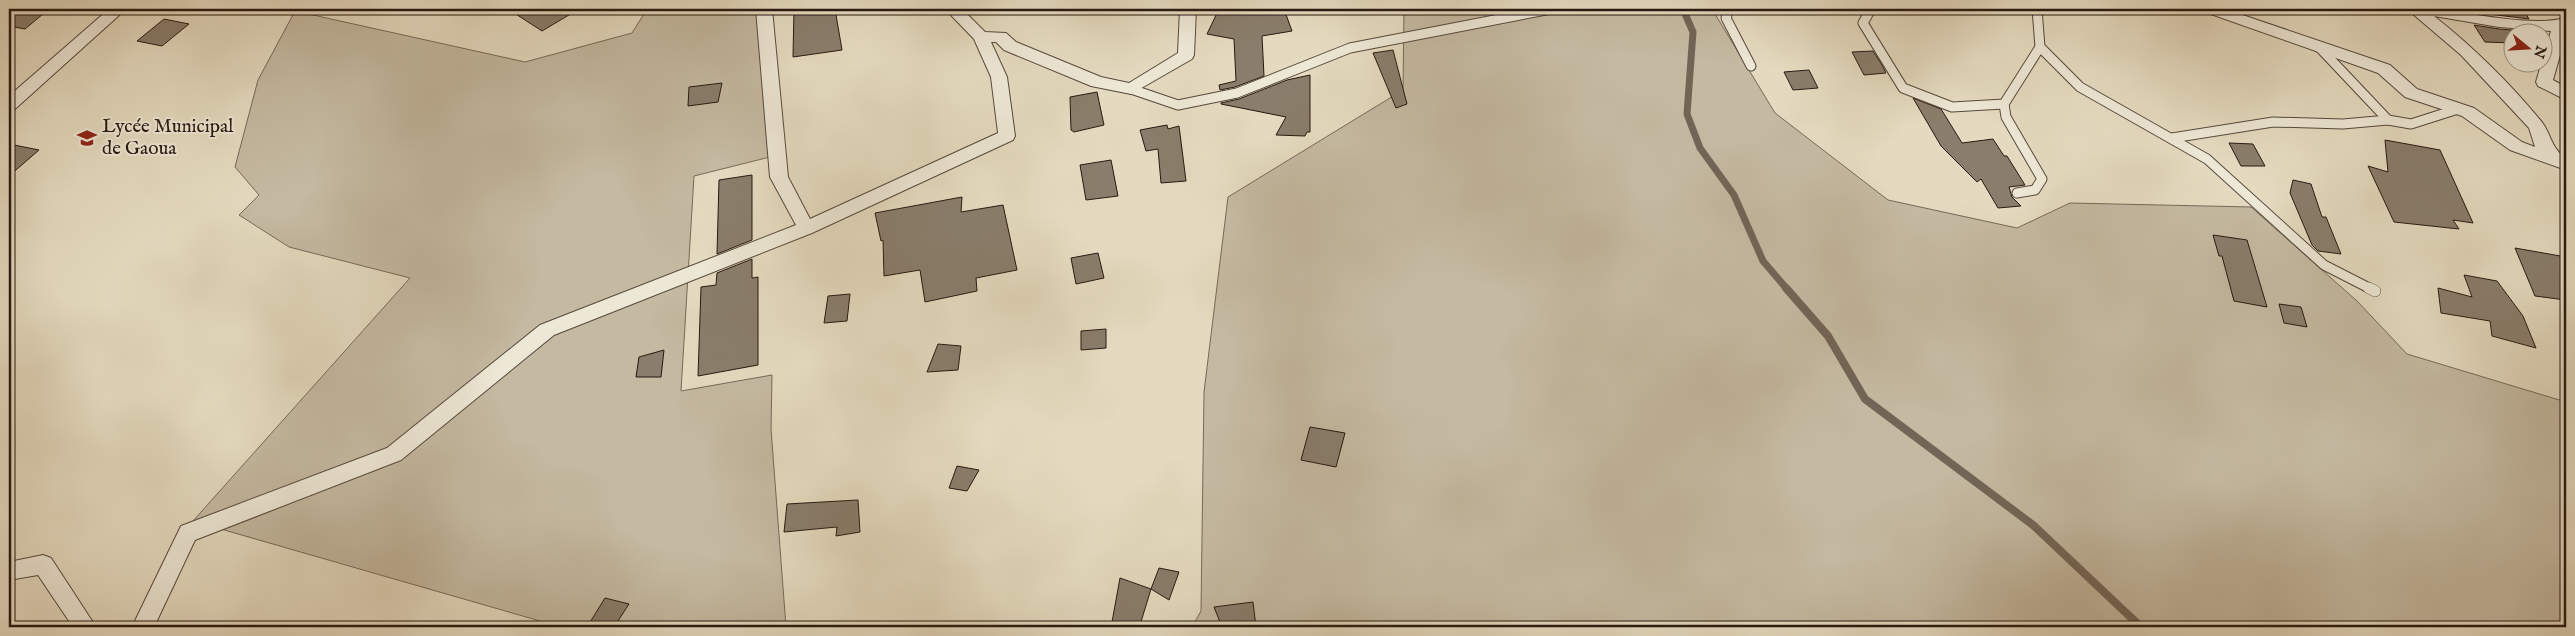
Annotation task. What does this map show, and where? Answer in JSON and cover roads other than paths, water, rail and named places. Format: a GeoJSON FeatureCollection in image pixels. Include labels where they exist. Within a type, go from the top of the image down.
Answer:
{"type":"FeatureCollection","features":[{"type":"Feature","properties":{"kind":"street"},"geometry":{"type":"LineString","coordinates":[[9,105],[15,93],[118,9]]}},
{"type":"Feature","properties":{"kind":"street"},"geometry":{"type":"LineString","coordinates":[[764,9],[780,177],[806,228]]}},
{"type":"Feature","properties":{"kind":"street"},"geometry":{"type":"LineString","coordinates":[[143,627],[188,533],[394,454],[547,330],[806,228],[904,185],[1007,136],[999,77],[981,37],[953,9]]}},
{"type":"Feature","properties":{"kind":"street"},"geometry":{"type":"LineString","coordinates":[[981,37],[1000,37],[1010,46],[1096,82],[1132,89],[1186,54],[1188,9]]}},
{"type":"Feature","properties":{"kind":"street"},"geometry":{"type":"LineString","coordinates":[[2210,9],[2384,69],[2411,93],[2468,112],[2516,146],[2563,163]]}},
{"type":"Feature","properties":{"kind":"street"},"geometry":{"type":"LineString","coordinates":[[2417,9],[2499,22],[2564,25],[2544,82],[2566,94]]}},
{"type":"Feature","properties":{"kind":"street"},"geometry":{"type":"LineString","coordinates":[[2417,9],[2467,51],[2536,126],[2544,147],[2563,163]]}},
{"type":"Feature","properties":{"kind":"street"},"geometry":{"type":"LineString","coordinates":[[9,571],[43,565],[84,627]]}},
{"type":"Feature","properties":{"kind":"lane"},"geometry":{"type":"LineString","coordinates":[[1132,89],[1178,104],[1237,93],[1350,48],[1551,9],[1574,9]]}},
{"type":"Feature","properties":{"kind":"lane"},"geometry":{"type":"LineString","coordinates":[[1729,9],[1726,18],[1751,66]]}},
{"type":"Feature","properties":{"kind":"lane"},"geometry":{"type":"LineString","coordinates":[[1872,9],[1863,23],[1903,88],[1952,107],[2004,104]]}},
{"type":"Feature","properties":{"kind":"lane"},"geometry":{"type":"LineString","coordinates":[[2017,193],[2035,190],[2042,179],[2006,118],[2004,104],[2040,47],[2037,9]]}},
{"type":"Feature","properties":{"kind":"lane"},"geometry":{"type":"LineString","coordinates":[[2318,46],[2388,120]]}},
{"type":"Feature","properties":{"kind":"lane"},"geometry":{"type":"LineString","coordinates":[[2040,47],[2080,87],[2207,159],[2324,265],[2375,291]]}},
{"type":"Feature","properties":{"kind":"lane"},"geometry":{"type":"LineString","coordinates":[[2172,138],[2273,122],[2343,124],[2388,120],[2411,124],[2458,109]]}},
{"type":"Feature","properties":{"kind":"waterway"},"geometry":{"type":"LineString","coordinates":[[1683,9],[1693,32],[1687,114],[1700,148],[1734,195],[1763,261],[1787,289]]}},
{"type":"Feature","properties":{"kind":"waterway"},"geometry":{"type":"LineString","coordinates":[[1786,288],[1828,336],[1865,399],[2033,525],[2141,627]]}},
{"type":"Feature","properties":{"kind":"place","name":"Lycée Municipal de Gaoua"},"geometry":{"type":"Point","coordinates":[87,138]}}]}
